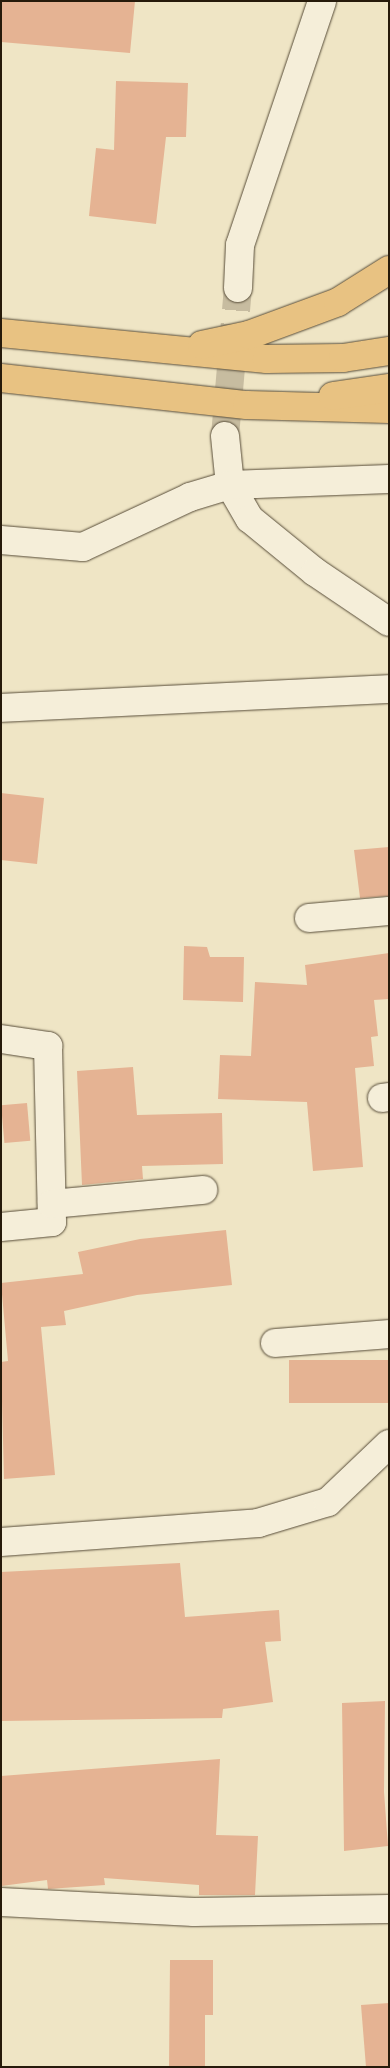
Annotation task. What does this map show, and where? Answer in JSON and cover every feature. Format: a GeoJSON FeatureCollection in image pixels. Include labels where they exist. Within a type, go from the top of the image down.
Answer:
{"type":"FeatureCollection","features":[{"type":"Feature","properties":{"kind":"highway"},"geometry":{"type":"LineString","coordinates":[[146,349],[204,345],[249,335],[338,302],[389,270]]}},
{"type":"Feature","properties":{"kind":"highway"},"geometry":{"type":"LineString","coordinates":[[1,333],[146,349],[267,359],[343,358],[389,351]]}},
{"type":"Feature","properties":{"kind":"highway"},"geometry":{"type":"LineString","coordinates":[[1,378],[247,405],[389,410]]}},
{"type":"Feature","properties":{"kind":"highway"},"geometry":{"type":"LineString","coordinates":[[247,405],[389,388]]}},
{"type":"Feature","properties":{"kind":"street"},"geometry":{"type":"LineString","coordinates":[[238,288],[240,245],[322,1]]}},
{"type":"Feature","properties":{"kind":"street"},"geometry":{"type":"LineString","coordinates":[[225,436],[230,485],[250,520],[315,572],[389,622]]}},
{"type":"Feature","properties":{"kind":"street"},"geometry":{"type":"LineString","coordinates":[[1,540],[83,547],[190,497],[230,485],[389,478]]}},
{"type":"Feature","properties":{"kind":"street"},"geometry":{"type":"LineString","coordinates":[[1,708],[389,689]]}},
{"type":"Feature","properties":{"kind":"street"},"geometry":{"type":"LineString","coordinates":[[309,918],[389,911]]}},
{"type":"Feature","properties":{"kind":"street"},"geometry":{"type":"LineString","coordinates":[[1,1038],[48,1046],[52,1204],[52,1222],[1,1227]]}},
{"type":"Feature","properties":{"kind":"street"},"geometry":{"type":"LineString","coordinates":[[52,1204],[203,1190]]}},
{"type":"Feature","properties":{"kind":"street"},"geometry":{"type":"LineString","coordinates":[[274,1343],[389,1334]]}},
{"type":"Feature","properties":{"kind":"street"},"geometry":{"type":"LineString","coordinates":[[1,1542],[258,1523],[328,1502],[389,1444]]}},
{"type":"Feature","properties":{"kind":"street"},"geometry":{"type":"LineString","coordinates":[[1,1902],[194,1912],[389,1909]]}},
{"type":"Feature","properties":{"kind":"building"},"geometry":{"type":"Polygon","coordinates":[[[1,1],[135,1],[130,53],[1,42],[1,1]]]}},
{"type":"Feature","properties":{"kind":"building"},"geometry":{"type":"Polygon","coordinates":[[[116,81],[188,83],[186,137],[166,137],[156,224],[89,216],[96,148],[114,150],[116,81]]]}},
{"type":"Feature","properties":{"kind":"building"},"geometry":{"type":"Polygon","coordinates":[[[1,793],[44,798],[37,864],[1,860],[1,793]]]}},
{"type":"Feature","properties":{"kind":"building"},"geometry":{"type":"Polygon","coordinates":[[[389,847],[389,896],[360,898],[354,850],[389,847]]]}},
{"type":"Feature","properties":{"kind":"building"},"geometry":{"type":"Polygon","coordinates":[[[184,946],[207,947],[210,957],[244,957],[243,1002],[183,1000],[184,946]]]}},
{"type":"Feature","properties":{"kind":"building"},"geometry":{"type":"Polygon","coordinates":[[[389,953],[389,999],[374,1000],[378,1036],[371,1037],[374,1066],[355,1068],[363,1167],[313,1171],[307,1102],[218,1099],[220,1055],[251,1056],[255,982],[307,985],[305,965],[389,953]]]}},
{"type":"Feature","properties":{"kind":"building"},"geometry":{"type":"Polygon","coordinates":[[[133,1067],[137,1115],[222,1113],[223,1164],[142,1166],[143,1179],[82,1185],[77,1071],[133,1067]]]}},
{"type":"Feature","properties":{"kind":"building"},"geometry":{"type":"Polygon","coordinates":[[[27,1103],[30,1141],[4,1143],[1,1105],[27,1103]]]}},
{"type":"Feature","properties":{"kind":"building"},"geometry":{"type":"Polygon","coordinates":[[[226,1230],[232,1285],[137,1295],[64,1311],[66,1325],[41,1327],[55,1475],[4,1479],[1,1362],[8,1361],[1,1283],[83,1274],[78,1252],[140,1239],[226,1230]]]}},
{"type":"Feature","properties":{"kind":"building"},"geometry":{"type":"Polygon","coordinates":[[[289,1360],[389,1360],[389,1403],[289,1403],[289,1360]]]}},
{"type":"Feature","properties":{"kind":"building"},"geometry":{"type":"Polygon","coordinates":[[[180,1563],[185,1617],[279,1610],[281,1641],[265,1642],[273,1702],[223,1709],[222,1718],[1,1721],[1,1572],[180,1563]]]}},
{"type":"Feature","properties":{"kind":"building"},"geometry":{"type":"Polygon","coordinates":[[[385,1701],[384,1792],[388,1846],[344,1851],[342,1703],[385,1701]]]}},
{"type":"Feature","properties":{"kind":"building"},"geometry":{"type":"Polygon","coordinates":[[[220,1759],[216,1835],[258,1836],[255,1895],[199,1895],[199,1885],[104,1878],[105,1885],[48,1889],[47,1880],[1,1886],[1,1776],[220,1759]]]}},
{"type":"Feature","properties":{"kind":"building"},"geometry":{"type":"Polygon","coordinates":[[[170,1960],[213,1960],[213,2015],[205,2015],[205,2067],[169,2067],[170,1960]]]}},
{"type":"Feature","properties":{"kind":"building"},"geometry":{"type":"Polygon","coordinates":[[[389,2003],[389,2067],[366,2067],[361,2005],[389,2003]]]}},
{"type":"Feature","properties":{"kind":"tunnel"},"geometry":{"type":"LineString","coordinates":[[225,436],[238,288]]}}]}
